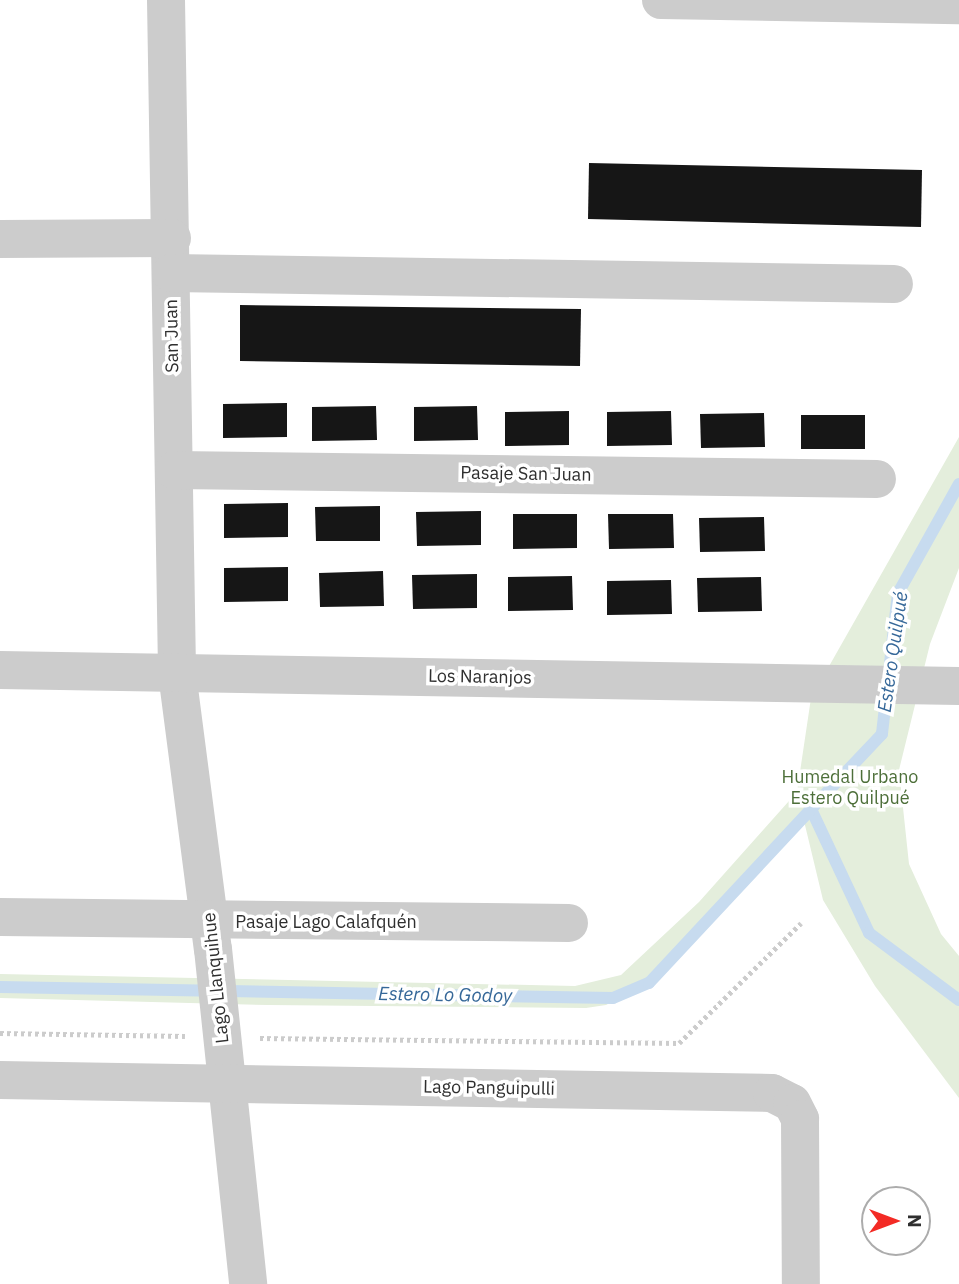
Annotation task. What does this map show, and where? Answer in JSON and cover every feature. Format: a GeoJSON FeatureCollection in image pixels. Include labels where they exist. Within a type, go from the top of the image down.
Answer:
{"type":"FeatureCollection","features":[{"type":"Feature","properties":{"kind":"street","name":"San Juan"},"geometry":{"type":"LineString","coordinates":[[166,0],[177,673]]}},
{"type":"Feature","properties":{"kind":"street"},"geometry":{"type":"LineString","coordinates":[[661,0],[959,5]]}},
{"type":"Feature","properties":{"kind":"street"},"geometry":{"type":"LineString","coordinates":[[0,239],[172,256],[894,284]]}},
{"type":"Feature","properties":{"kind":"street","name":"Pasaje San Juan"},"geometry":{"type":"LineString","coordinates":[[174,470],[877,479]]}},
{"type":"Feature","properties":{"kind":"street","name":"Los Naranjos"},"geometry":{"type":"LineString","coordinates":[[0,670],[959,685]]}},
{"type":"Feature","properties":{"kind":"street","name":"Lago Llanquihue"},"geometry":{"type":"LineString","coordinates":[[177,673],[211,935],[248,1284]]}},
{"type":"Feature","properties":{"kind":"street","name":"Pasaje Lago Calafquén"},"geometry":{"type":"LineString","coordinates":[[0,918],[211,935],[569,923]]}},
{"type":"Feature","properties":{"kind":"street","name":"Lago Panguipulli"},"geometry":{"type":"LineString","coordinates":[[0,1080],[772,1093],[792,1103],[800,1119],[801,1284]]}},
{"type":"Feature","properties":{"kind":"path"},"geometry":{"type":"LineString","coordinates":[[0,1033],[221,1031],[679,1043],[801,923]]}},
{"type":"Feature","properties":{"kind":"green space","name":"Humedal Urbano Estero Quilpué"},"geometry":{"type":"Polygon","coordinates":[[[959,437],[959,568],[930,644],[899,770],[909,864],[941,934],[959,956],[959,1098],[875,986],[823,900],[804,821],[773,847],[685,945],[627,994],[606,1005],[586,1008],[268,1005],[0,998],[0,974],[575,986],[621,975],[699,902],[797,792],[811,698],[959,437]]]}},
{"type":"Feature","properties":{"kind":"building"},"geometry":{"type":"Polygon","coordinates":[[[589,163],[922,170],[921,227],[588,219],[589,163]]]}},
{"type":"Feature","properties":{"kind":"building"},"geometry":{"type":"Polygon","coordinates":[[[240,305],[581,309],[580,366],[240,361],[240,305]]]}},
{"type":"Feature","properties":{"kind":"building"},"geometry":{"type":"Polygon","coordinates":[[[287,403],[287,437],[223,438],[223,404],[287,403]]]}},
{"type":"Feature","properties":{"kind":"building"},"geometry":{"type":"Polygon","coordinates":[[[376,406],[377,440],[312,441],[312,407],[376,406]]]}},
{"type":"Feature","properties":{"kind":"building"},"geometry":{"type":"Polygon","coordinates":[[[477,406],[478,440],[414,441],[414,407],[477,406]]]}},
{"type":"Feature","properties":{"kind":"building"},"geometry":{"type":"Polygon","coordinates":[[[569,411],[569,445],[505,446],[505,412],[569,411]]]}},
{"type":"Feature","properties":{"kind":"building"},"geometry":{"type":"Polygon","coordinates":[[[671,411],[672,445],[607,446],[607,412],[671,411]]]}},
{"type":"Feature","properties":{"kind":"building"},"geometry":{"type":"Polygon","coordinates":[[[764,413],[765,447],[701,448],[700,414],[764,413]]]}},
{"type":"Feature","properties":{"kind":"building"},"geometry":{"type":"Polygon","coordinates":[[[801,415],[865,415],[865,449],[801,449],[801,415]]]}},
{"type":"Feature","properties":{"kind":"building"},"geometry":{"type":"Polygon","coordinates":[[[288,503],[288,537],[224,538],[224,504],[288,503]]]}},
{"type":"Feature","properties":{"kind":"building"},"geometry":{"type":"Polygon","coordinates":[[[380,506],[380,541],[316,541],[315,507],[380,506]]]}},
{"type":"Feature","properties":{"kind":"building"},"geometry":{"type":"Polygon","coordinates":[[[481,511],[481,545],[417,546],[416,512],[481,511]]]}},
{"type":"Feature","properties":{"kind":"building"},"geometry":{"type":"Polygon","coordinates":[[[513,514],[577,514],[577,548],[513,549],[513,514]]]}},
{"type":"Feature","properties":{"kind":"building"},"geometry":{"type":"Polygon","coordinates":[[[608,514],[673,514],[674,548],[609,549],[608,514]]]}},
{"type":"Feature","properties":{"kind":"building"},"geometry":{"type":"Polygon","coordinates":[[[764,517],[765,551],[700,552],[699,518],[764,517]]]}},
{"type":"Feature","properties":{"kind":"building"},"geometry":{"type":"Polygon","coordinates":[[[288,567],[288,601],[224,602],[224,568],[288,567]]]}},
{"type":"Feature","properties":{"kind":"building"},"geometry":{"type":"Polygon","coordinates":[[[383,571],[384,606],[320,607],[319,573],[383,571]]]}},
{"type":"Feature","properties":{"kind":"building"},"geometry":{"type":"Polygon","coordinates":[[[477,574],[477,608],[413,609],[412,575],[477,574]]]}},
{"type":"Feature","properties":{"kind":"building"},"geometry":{"type":"Polygon","coordinates":[[[572,576],[573,610],[508,611],[508,577],[572,576]]]}},
{"type":"Feature","properties":{"kind":"building"},"geometry":{"type":"Polygon","coordinates":[[[761,577],[762,611],[698,612],[697,578],[761,577]]]}},
{"type":"Feature","properties":{"kind":"building"},"geometry":{"type":"Polygon","coordinates":[[[671,580],[672,614],[607,615],[607,581],[671,580]]]}},
{"type":"Feature","properties":{"kind":"waterway","name":"Estero Quilpué"},"geometry":{"type":"LineString","coordinates":[[959,484],[898,593],[882,734],[811,809],[869,933],[959,1000]]}},
{"type":"Feature","properties":{"kind":"waterway","name":"Estero Lo Godoy"},"geometry":{"type":"LineString","coordinates":[[0,987],[613,998],[649,983],[811,809]]}}]}
